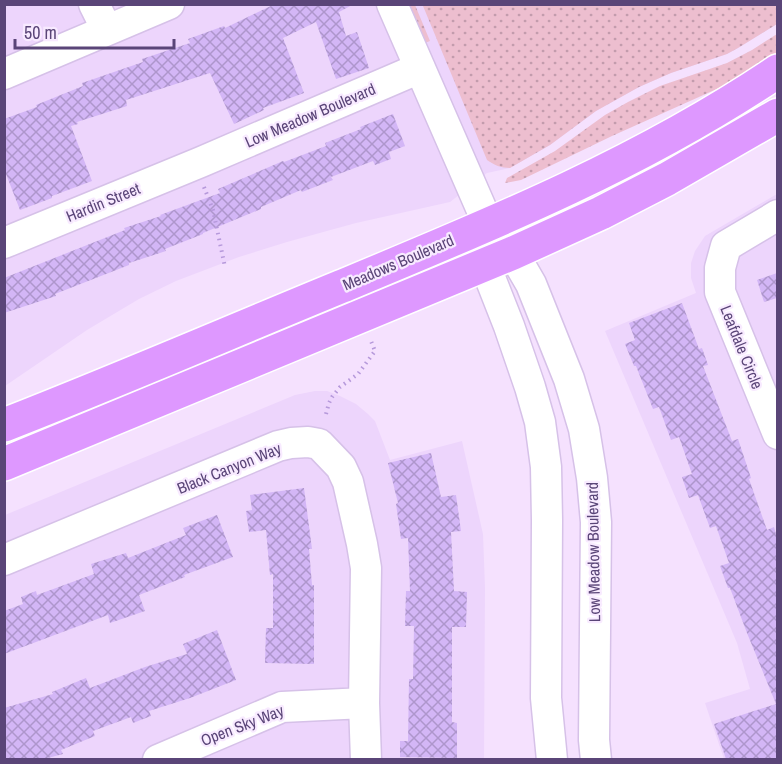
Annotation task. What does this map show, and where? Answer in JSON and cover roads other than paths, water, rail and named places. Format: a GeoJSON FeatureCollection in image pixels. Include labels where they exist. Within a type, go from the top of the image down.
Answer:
{"type":"FeatureCollection","features":[{"type":"Feature","properties":{"kind":"main road","name":"Meadows Boulevard"},"geometry":{"type":"LineString","coordinates":[[4,425],[402,261],[586,181],[651,147],[777,71]]}},
{"type":"Feature","properties":{"kind":"main road"},"geometry":{"type":"LineString","coordinates":[[4,464],[500,259],[667,179],[777,115]]}},
{"type":"Feature","properties":{"kind":"street"},"geometry":{"type":"LineString","coordinates":[[4,74],[100,17],[169,4]]}},
{"type":"Feature","properties":{"kind":"street","name":"Low Meadow Boulevard"},"geometry":{"type":"LineString","coordinates":[[392,4],[488,224],[500,259],[516,346],[540,422],[546,467],[546,698],[552,759]]}},
{"type":"Feature","properties":{"kind":"street","name":"Low Meadow Boulevard"},"geometry":{"type":"LineString","coordinates":[[198,163],[420,68]]}},
{"type":"Feature","properties":{"kind":"street","name":"Hardin Street"},"geometry":{"type":"LineString","coordinates":[[4,243],[198,163]]}},
{"type":"Feature","properties":{"kind":"street","name":"Leafdale Circle"},"geometry":{"type":"LineString","coordinates":[[777,215],[726,246],[720,267],[720,292],[777,434]]}},
{"type":"Feature","properties":{"kind":"street","name":"Low Meadow Boulevard"},"geometry":{"type":"LineString","coordinates":[[500,259],[531,284],[569,379],[584,429],[596,522],[594,740],[596,759]]}},
{"type":"Feature","properties":{"kind":"street","name":"Black Canyon Way"},"geometry":{"type":"LineString","coordinates":[[4,560],[278,446],[308,442],[319,444],[341,467],[348,482],[366,568],[364,704],[366,759]]}},
{"type":"Feature","properties":{"kind":"street","name":"Open Sky Way"},"geometry":{"type":"LineString","coordinates":[[158,759],[282,707],[364,704]]}}]}
